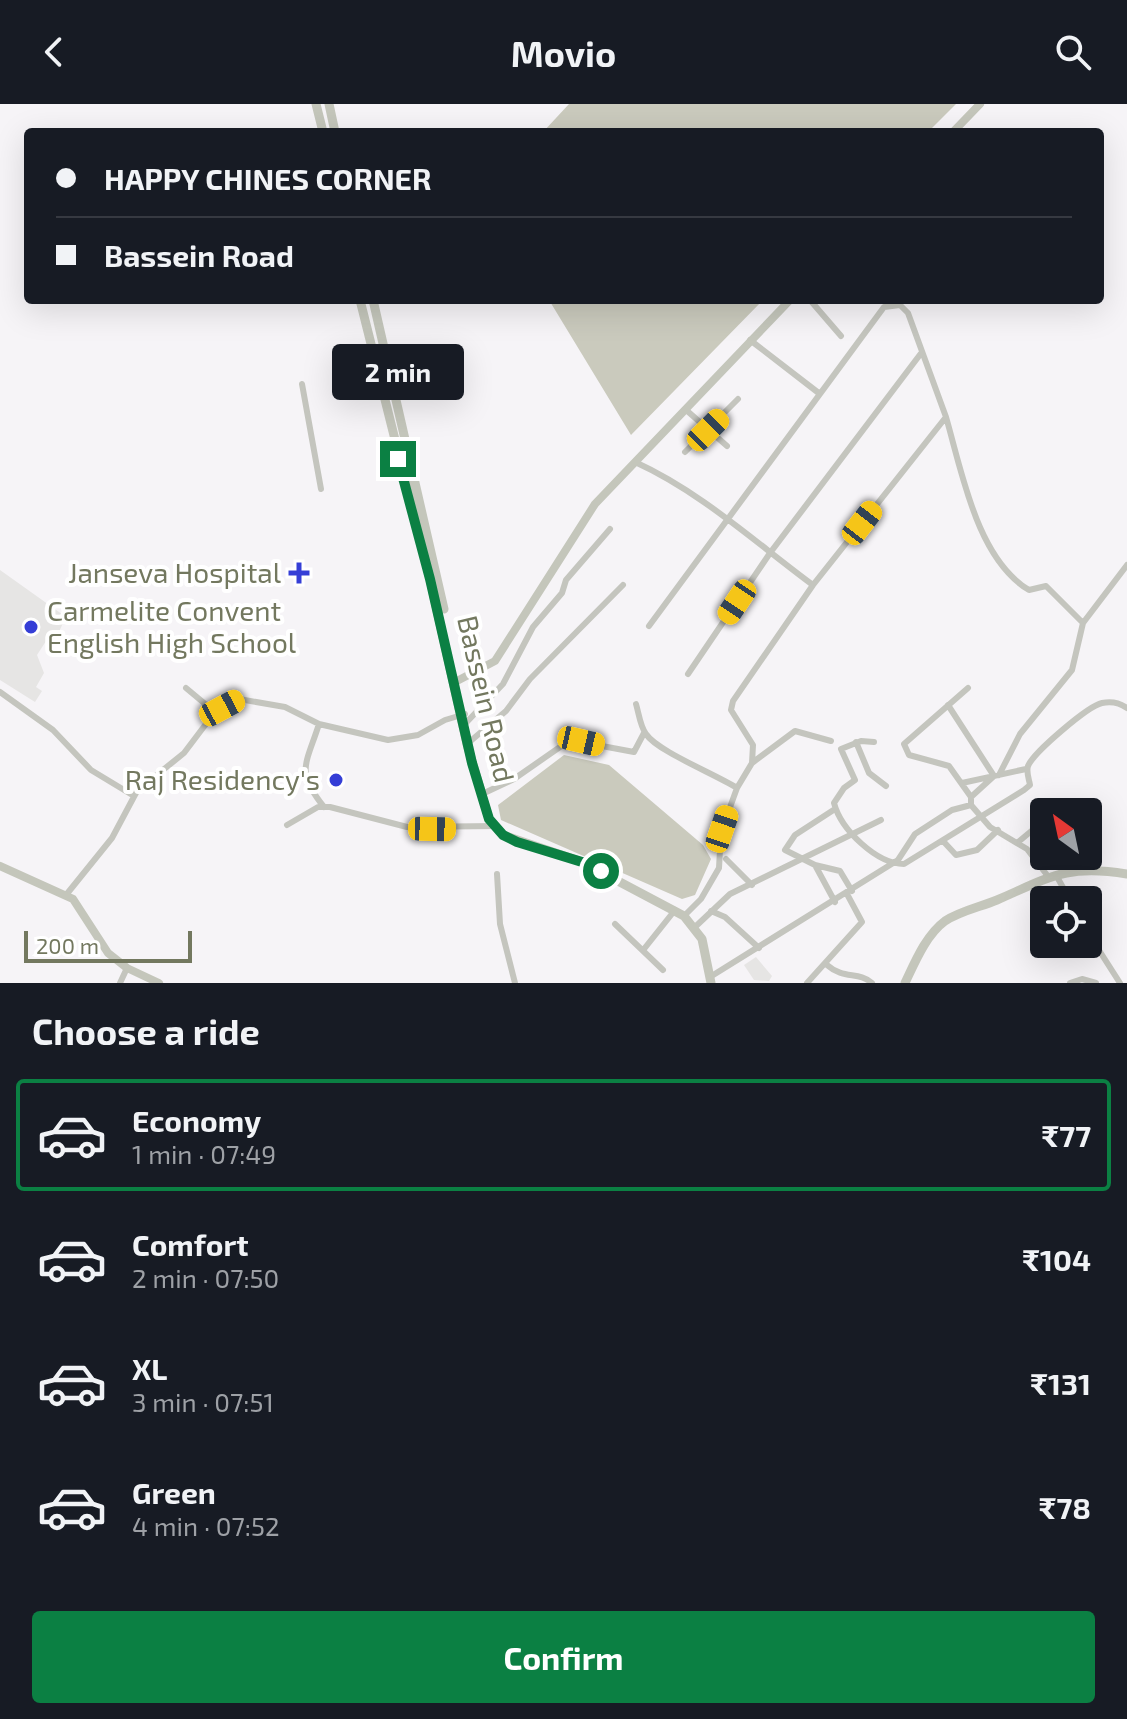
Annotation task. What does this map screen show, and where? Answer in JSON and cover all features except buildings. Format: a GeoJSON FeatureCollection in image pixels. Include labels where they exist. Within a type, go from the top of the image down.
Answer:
{"type":"FeatureCollection","features":[{"type":"Feature","properties":{"kind":"main road"},"geometry":{"type":"LineString","coordinates":[[316,104],[322,128]]}},
{"type":"Feature","properties":{"kind":"main road"},"geometry":{"type":"LineString","coordinates":[[329,104],[334,128]]}},
{"type":"Feature","properties":{"kind":"main road","name":"Bassein Road"},"geometry":{"type":"LineString","coordinates":[[361,304],[457,681]]}},
{"type":"Feature","properties":{"kind":"main road","name":"Bassein Road"},"geometry":{"type":"LineString","coordinates":[[374,304],[469,742],[482,794],[497,825]]}},
{"type":"Feature","properties":{"kind":"main road"},"geometry":{"type":"LineString","coordinates":[[380,384],[391,381]]}},
{"type":"Feature","properties":{"kind":"main road"},"geometry":{"type":"LineString","coordinates":[[497,825],[517,842],[582,862],[682,913],[697,925],[711,980]]}},
{"type":"Feature","properties":{"kind":"main road"},"geometry":{"type":"LineString","coordinates":[[905,983],[918,955],[944,922],[1051,875],[1093,868],[1127,874]]}},
{"type":"Feature","properties":{"kind":"street"},"geometry":{"type":"LineString","coordinates":[[956,128],[980,104]]}},
{"type":"Feature","properties":{"kind":"street"},"geometry":{"type":"LineString","coordinates":[[457,681],[495,661],[595,504],[786,304]]}},
{"type":"Feature","properties":{"kind":"street"},"geometry":{"type":"LineString","coordinates":[[813,304],[841,336]]}},
{"type":"Feature","properties":{"kind":"street"},"geometry":{"type":"LineString","coordinates":[[649,626],[884,307],[890,304],[900,305],[908,313],[946,417],[978,526],[1016,583],[1029,590],[1046,586],[1062,598],[1083,623]]}},
{"type":"Feature","properties":{"kind":"street"},"geometry":{"type":"LineString","coordinates":[[750,340],[820,394]]}},
{"type":"Feature","properties":{"kind":"street"},"geometry":{"type":"LineString","coordinates":[[688,674],[770,553],[922,352]]}},
{"type":"Feature","properties":{"kind":"street"},"geometry":{"type":"LineString","coordinates":[[302,384],[321,489]]}},
{"type":"Feature","properties":{"kind":"street"},"geometry":{"type":"LineString","coordinates":[[685,452],[738,399]]}},
{"type":"Feature","properties":{"kind":"street"},"geometry":{"type":"LineString","coordinates":[[685,409],[727,446]]}},
{"type":"Feature","properties":{"kind":"street"},"geometry":{"type":"LineString","coordinates":[[752,763],[753,745],[731,710],[733,701],[813,585],[946,417]]}},
{"type":"Feature","properties":{"kind":"street"},"geometry":{"type":"LineString","coordinates":[[635,462],[678,485],[813,585]]}},
{"type":"Feature","properties":{"kind":"street"},"geometry":{"type":"LineString","coordinates":[[66,895],[112,838],[134,796],[157,772],[184,753],[216,713],[239,699],[285,707],[319,724],[398,741],[464,719],[487,702],[503,684],[533,627],[610,529]]}},
{"type":"Feature","properties":{"kind":"street"},"geometry":{"type":"LineString","coordinates":[[711,980],[850,893],[891,864],[915,834],[971,801],[996,776],[1020,734],[1072,670],[1083,623],[1127,565]]}},
{"type":"Feature","properties":{"kind":"street"},"geometry":{"type":"LineString","coordinates":[[469,742],[506,711],[530,679],[623,585]]}},
{"type":"Feature","properties":{"kind":"street"},"geometry":{"type":"LineString","coordinates":[[474,674],[487,702]]}},
{"type":"Feature","properties":{"kind":"street"},"geometry":{"type":"LineString","coordinates":[[186,688],[216,713]]}},
{"type":"Feature","properties":{"kind":"street"},"geometry":{"type":"LineString","coordinates":[[968,688],[907,739],[905,750],[919,758],[933,759],[949,766],[981,817],[1017,843],[1059,886]]}},
{"type":"Feature","properties":{"kind":"street"},"geometry":{"type":"LineString","coordinates":[[0,692],[53,730],[91,770],[134,796]]}},
{"type":"Feature","properties":{"kind":"street"},"geometry":{"type":"LineString","coordinates":[[962,783],[1026,769],[1045,745],[1098,704],[1116,703],[1127,708]]}},
{"type":"Feature","properties":{"kind":"street"},"geometry":{"type":"LineString","coordinates":[[636,704],[644,733],[654,744],[714,772],[737,788]]}},
{"type":"Feature","properties":{"kind":"street"},"geometry":{"type":"LineString","coordinates":[[948,705],[996,776]]}},
{"type":"Feature","properties":{"kind":"street"},"geometry":{"type":"LineString","coordinates":[[319,724],[304,776],[324,807]]}},
{"type":"Feature","properties":{"kind":"street"},"geometry":{"type":"LineString","coordinates":[[644,949],[701,899],[719,868],[721,832],[737,788],[752,763],[795,731],[831,741]]}},
{"type":"Feature","properties":{"kind":"street"},"geometry":{"type":"LineString","coordinates":[[482,794],[514,779],[563,742],[581,741],[634,752],[644,733]]}},
{"type":"Feature","properties":{"kind":"street"},"geometry":{"type":"LineString","coordinates":[[874,742],[856,742],[841,749],[855,780],[844,788],[834,803],[854,835],[891,864],[910,862],[1030,785],[1026,769]]}},
{"type":"Feature","properties":{"kind":"street"},"geometry":{"type":"LineString","coordinates":[[856,742],[869,773],[886,786]]}},
{"type":"Feature","properties":{"kind":"street"},"geometry":{"type":"LineString","coordinates":[[287,825],[324,807],[407,827],[497,825]]}},
{"type":"Feature","properties":{"kind":"street"},"geometry":{"type":"LineString","coordinates":[[807,983],[827,965],[862,922],[840,871],[815,865],[788,853],[786,846],[813,821],[835,809]]}},
{"type":"Feature","properties":{"kind":"street"},"geometry":{"type":"LineString","coordinates":[[697,925],[720,901],[881,820]]}},
{"type":"Feature","properties":{"kind":"street"},"geometry":{"type":"LineString","coordinates":[[943,841],[956,855],[970,854],[998,830]]}},
{"type":"Feature","properties":{"kind":"street"},"geometry":{"type":"LineString","coordinates":[[1017,843],[1030,832]]}},
{"type":"Feature","properties":{"kind":"street"},"geometry":{"type":"LineString","coordinates":[[726,859],[752,885]]}},
{"type":"Feature","properties":{"kind":"street"},"geometry":{"type":"LineString","coordinates":[[815,865],[835,902]]}},
{"type":"Feature","properties":{"kind":"street"},"geometry":{"type":"LineString","coordinates":[[0,866],[66,895],[78,904],[103,948],[127,968],[159,983]]}},
{"type":"Feature","properties":{"kind":"street"},"geometry":{"type":"LineString","coordinates":[[497,874],[500,924],[515,983]]}},
{"type":"Feature","properties":{"kind":"street"},"geometry":{"type":"LineString","coordinates":[[711,911],[739,928],[759,948]]}},
{"type":"Feature","properties":{"kind":"street"},"geometry":{"type":"LineString","coordinates":[[615,924],[663,970]]}},
{"type":"Feature","properties":{"kind":"street"},"geometry":{"type":"LineString","coordinates":[[1102,955],[1120,983]]}},
{"type":"Feature","properties":{"kind":"street"},"geometry":{"type":"LineString","coordinates":[[827,965],[843,976],[860,976],[872,983]]}},
{"type":"Feature","properties":{"kind":"street"},"geometry":{"type":"LineString","coordinates":[[120,983],[127,968]]}},
{"type":"Feature","properties":{"kind":"street"},"geometry":{"type":"LineString","coordinates":[[1070,983],[1082,979],[1096,983]]}},
{"type":"Feature","properties":{"kind":"shaded area"},"geometry":{"type":"Polygon","coordinates":[[[569,104],[956,104],[932,128],[547,128],[569,104]]]}},
{"type":"Feature","properties":{"kind":"shaded area"},"geometry":{"type":"Polygon","coordinates":[[[551,304],[759,304],[631,435],[551,304]]]}},
{"type":"Feature","properties":{"kind":"shaded area","name":"Carmelite Convent English High School"},"geometry":{"type":"Polygon","coordinates":[[[0,570],[66,617],[55,640],[48,638],[37,655],[44,673],[36,687],[42,691],[35,702],[0,680],[0,570]]]}},
{"type":"Feature","properties":{"kind":"shaded area"},"geometry":{"type":"Polygon","coordinates":[[[564,755],[609,765],[703,845],[711,859],[695,895],[682,899],[501,820],[498,805],[564,755]]]}},
{"type":"Feature","properties":{"kind":"shaded area"},"geometry":{"type":"Polygon","coordinates":[[[756,957],[772,976],[769,981],[754,980],[744,965],[756,957]]]}},
{"type":"Feature","properties":{"kind":"place","name":"Janseva Hospital"},"geometry":{"type":"Point","coordinates":[299,573]}},
{"type":"Feature","properties":{"kind":"place","name":"Carmelite Convent English High School"},"geometry":{"type":"Point","coordinates":[31,627]}},
{"type":"Feature","properties":{"kind":"place","name":"Raj Residency's"},"geometry":{"type":"Point","coordinates":[336,780]}},
{"type":"Feature","properties":{"kind":"route"},"geometry":{"type":"LineString","coordinates":[[398,459],[430,579],[480,795],[489,819],[503,835],[517,842],[601,871]]}}]}
